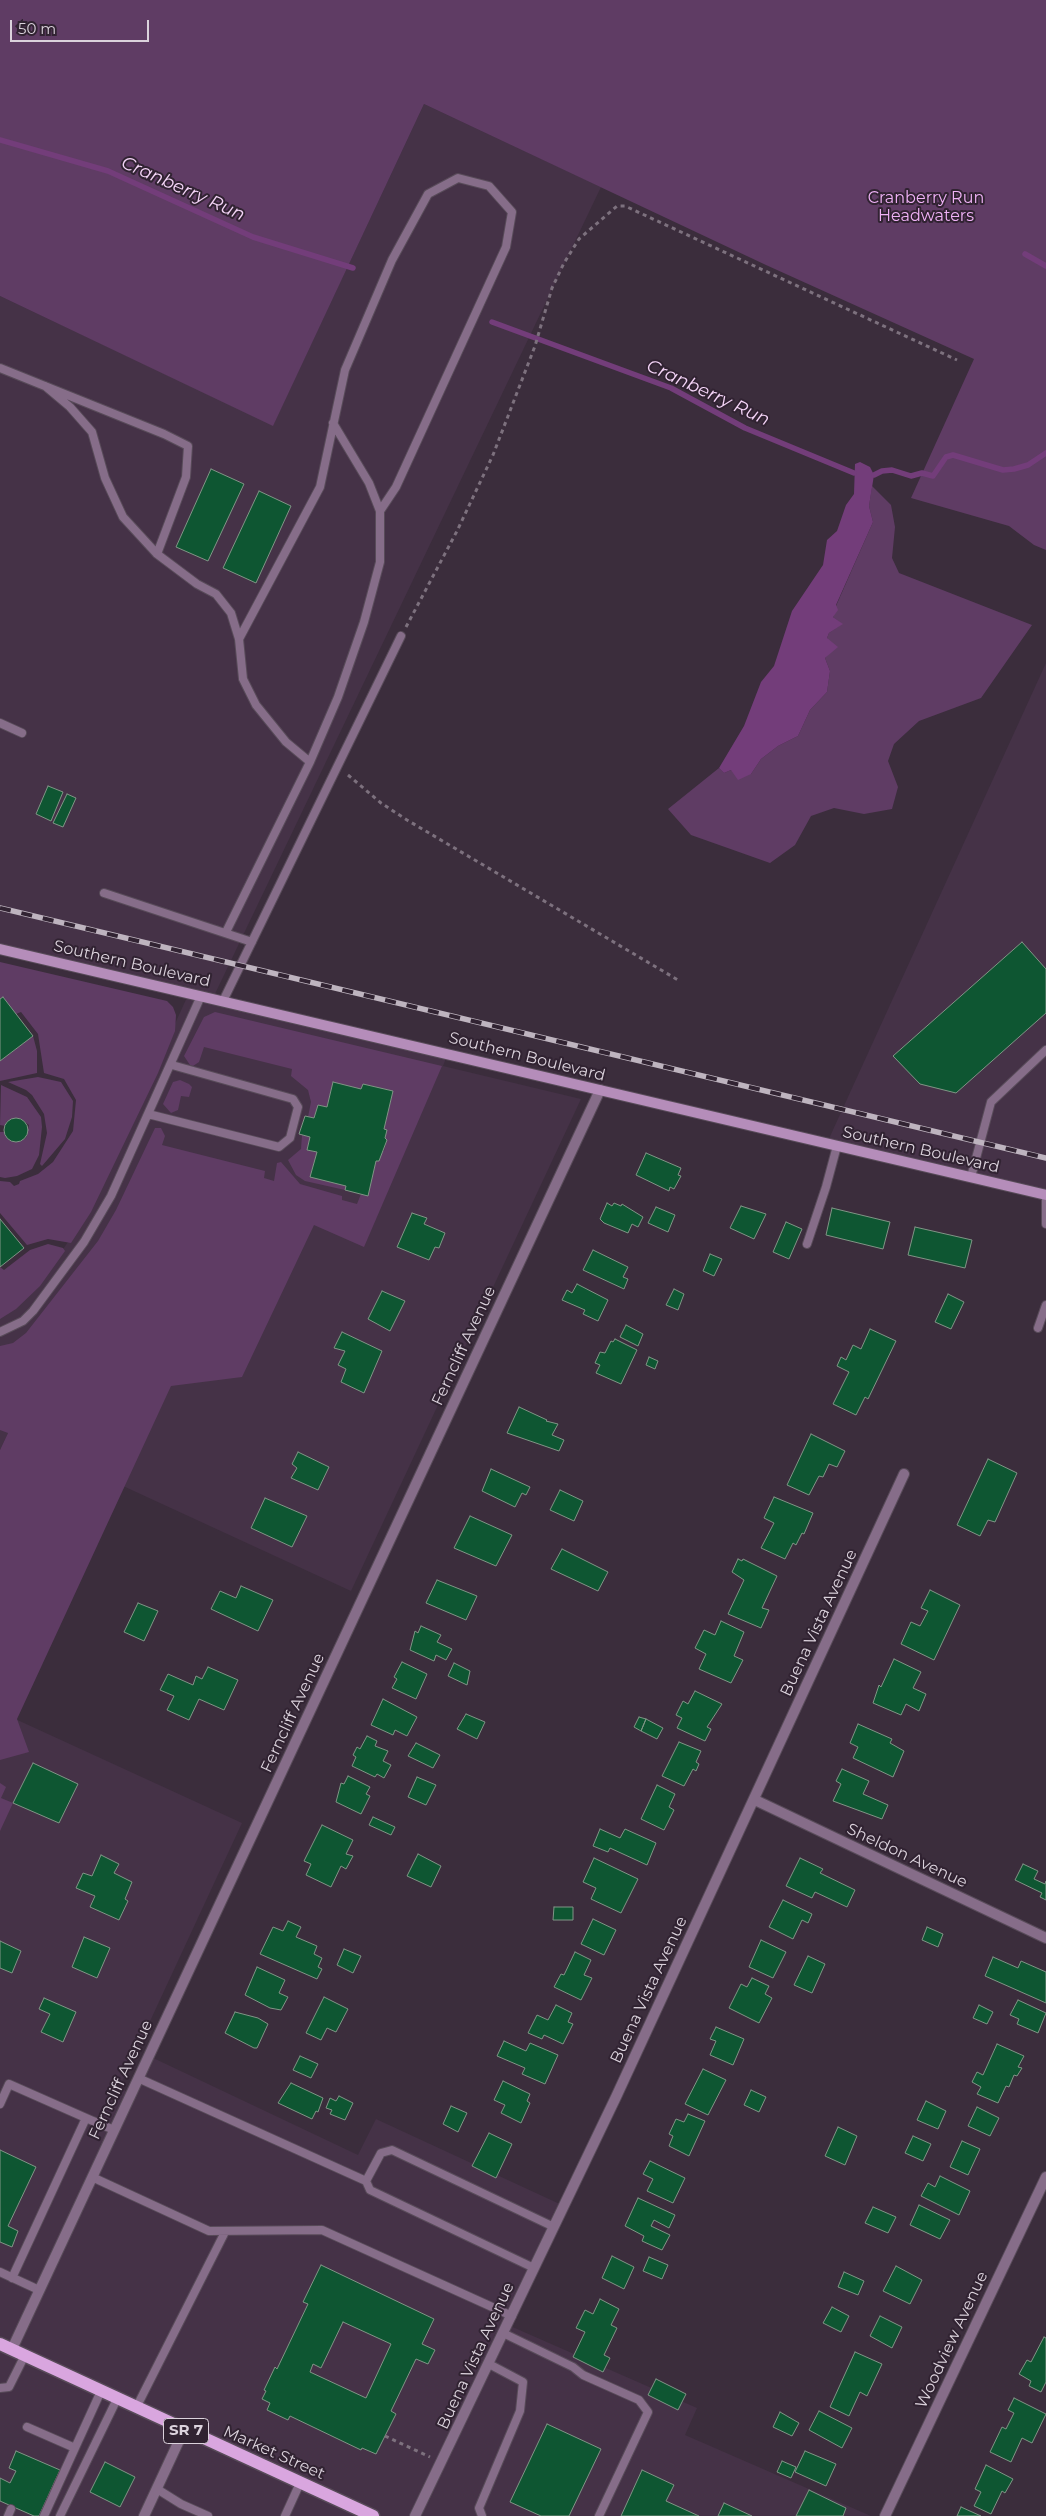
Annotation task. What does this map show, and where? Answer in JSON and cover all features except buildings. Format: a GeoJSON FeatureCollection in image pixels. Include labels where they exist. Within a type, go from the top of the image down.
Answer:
{"type":"FeatureCollection","features":[{"type":"Feature","properties":{"kind":"main road","name":"Market Street"},"geometry":{"type":"LineString","coordinates":[[6,2346],[136,2408],[373,2516]]}},
{"type":"Feature","properties":{"kind":"street","name":"Southern Boulevard"},"geometry":{"type":"LineString","coordinates":[[0,949],[1046,1195]]}},
{"type":"Feature","properties":{"kind":"street","name":"Ferncliff Avenue"},"geometry":{"type":"LineString","coordinates":[[6,2346],[39,2290],[600,1090]]}},
{"type":"Feature","properties":{"kind":"street","name":"Buena Vista Avenue"},"geometry":{"type":"LineString","coordinates":[[415,2516],[504,2333],[755,1800],[904,1474]]}},
{"type":"Feature","properties":{"kind":"street","name":"Sheldon Avenue"},"geometry":{"type":"LineString","coordinates":[[755,1800],[1046,1938]]}},
{"type":"Feature","properties":{"kind":"street","name":"Woodview Avenue"},"geometry":{"type":"LineString","coordinates":[[885,2516],[1046,2177]]}},
{"type":"Feature","properties":{"kind":"street"},"geometry":{"type":"LineString","coordinates":[[144,2516],[184,2430]]}},
{"type":"Feature","properties":{"kind":"lane"},"geometry":{"type":"LineString","coordinates":[[239,639],[320,487],[345,370],[392,260],[428,194],[458,178],[489,186],[512,212],[506,247],[396,487],[380,511]]}},
{"type":"Feature","properties":{"kind":"lane"},"geometry":{"type":"LineString","coordinates":[[0,368],[164,434],[188,446],[186,476],[157,554]]}},
{"type":"Feature","properties":{"kind":"lane"},"geometry":{"type":"LineString","coordinates":[[45,386],[70,407],[92,432],[105,478],[123,516],[157,554],[197,584],[216,594],[231,613],[239,639],[243,679],[256,705],[286,742],[310,762]]}},
{"type":"Feature","properties":{"kind":"lane"},"geometry":{"type":"LineString","coordinates":[[226,932],[310,762],[338,697],[364,622],[380,562],[380,511],[369,483],[333,423]]}},
{"type":"Feature","properties":{"kind":"lane"},"geometry":{"type":"LineString","coordinates":[[223,1001],[401,636]]}},
{"type":"Feature","properties":{"kind":"lane"},"geometry":{"type":"LineString","coordinates":[[0,723],[22,733]]}},
{"type":"Feature","properties":{"kind":"lane"},"geometry":{"type":"LineString","coordinates":[[104,893],[252,942]]}},
{"type":"Feature","properties":{"kind":"lane"},"geometry":{"type":"LineString","coordinates":[[0,1332],[23,1321],[33,1311],[84,1242],[111,1196],[172,1065],[201,996]]}},
{"type":"Feature","properties":{"kind":"lane"},"geometry":{"type":"LineString","coordinates":[[971,1177],[991,1102],[1046,1050]]}},
{"type":"Feature","properties":{"kind":"lane"},"geometry":{"type":"LineString","coordinates":[[148,1114],[278,1147],[290,1138],[298,1107],[293,1098],[172,1065]]}},
{"type":"Feature","properties":{"kind":"lane"},"geometry":{"type":"LineString","coordinates":[[807,1244],[837,1146]]}},
{"type":"Feature","properties":{"kind":"lane"},"geometry":{"type":"LineString","coordinates":[[1046,1195],[1046,1224]]}},
{"type":"Feature","properties":{"kind":"lane"},"geometry":{"type":"LineString","coordinates":[[1038,1328],[1046,1305]]}},
{"type":"Feature","properties":{"kind":"lane"},"geometry":{"type":"LineString","coordinates":[[138,2078],[366,2181],[370,2190],[534,2268]]}},
{"type":"Feature","properties":{"kind":"lane"},"geometry":{"type":"LineString","coordinates":[[0,2104],[10,2084],[114,2130]]}},
{"type":"Feature","properties":{"kind":"lane"},"geometry":{"type":"LineString","coordinates":[[12,2278],[86,2118]]}},
{"type":"Feature","properties":{"kind":"lane"},"geometry":{"type":"LineString","coordinates":[[366,2181],[381,2153],[392,2150],[554,2227]]}},
{"type":"Feature","properties":{"kind":"lane"},"geometry":{"type":"LineString","coordinates":[[92,2177],[209,2231],[322,2230],[512,2316]]}},
{"type":"Feature","properties":{"kind":"lane"},"geometry":{"type":"LineString","coordinates":[[136,2408],[225,2232]]}},
{"type":"Feature","properties":{"kind":"lane"},"geometry":{"type":"LineString","coordinates":[[0,2272],[39,2290]]}},
{"type":"Feature","properties":{"kind":"lane"},"geometry":{"type":"LineString","coordinates":[[504,2333],[573,2367],[593,2380],[639,2400],[648,2412],[599,2516]]}},
{"type":"Feature","properties":{"kind":"lane"},"geometry":{"type":"LineString","coordinates":[[0,2388],[9,2387],[25,2355]]}},
{"type":"Feature","properties":{"kind":"lane"},"geometry":{"type":"LineString","coordinates":[[482,2516],[479,2508],[520,2411],[523,2382],[489,2364]]}},
{"type":"Feature","properties":{"kind":"lane"},"geometry":{"type":"LineString","coordinates":[[44,2516],[101,2391]]}},
{"type":"Feature","properties":{"kind":"lane"},"geometry":{"type":"LineString","coordinates":[[60,2516],[117,2398]]}},
{"type":"Feature","properties":{"kind":"lane"},"geometry":{"type":"LineString","coordinates":[[27,2427],[75,2448]]}},
{"type":"Feature","properties":{"kind":"lane"},"geometry":{"type":"LineString","coordinates":[[284,2516],[300,2483]]}},
{"type":"Feature","properties":{"kind":"lane"},"geometry":{"type":"LineString","coordinates":[[157,2489],[181,2504],[208,2516]]}},
{"type":"Feature","properties":{"kind":"path"},"geometry":{"type":"LineString","coordinates":[[401,636],[457,531],[492,455],[535,346],[552,288],[579,239],[616,206],[625,206],[957,360]]}},
{"type":"Feature","properties":{"kind":"path"},"geometry":{"type":"LineString","coordinates":[[338,766],[381,803],[407,820],[678,980]]}},
{"type":"Feature","properties":{"kind":"path"},"geometry":{"type":"LineString","coordinates":[[385,2436],[430,2457]]}},
{"type":"Feature","properties":{"kind":"shaded area"},"geometry":{"type":"Polygon","coordinates":[[[424,104],[601,187],[213,998],[448,1053],[443,1066],[581,1099],[351,1591],[8,1433],[0,1450],[0,1316],[38,1285],[89,1212],[189,993],[0,949],[0,296],[273,425],[424,104]]]}},
{"type":"Feature","properties":{"kind":"shaded area"},"geometry":{"type":"Polygon","coordinates":[[[860,462],[870,467],[874,475],[869,506],[873,522],[836,605],[838,610],[833,617],[843,624],[829,633],[827,638],[838,647],[825,658],[830,671],[827,692],[810,710],[798,736],[778,746],[761,759],[751,774],[738,780],[731,770],[724,773],[719,768],[744,726],[761,682],[774,666],[792,611],[823,565],[827,540],[837,531],[846,505],[854,494],[855,464],[860,462]]]}},
{"type":"Feature","properties":{"kind":"shaded area"},"geometry":{"type":"Polygon","coordinates":[[[1046,663],[1046,1195],[827,1143],[1046,663]]]}},
{"type":"Feature","properties":{"kind":"shaded area"},"geometry":{"type":"Polygon","coordinates":[[[0,1712],[242,1823],[119,2088],[131,2093],[149,2056],[358,2155],[376,2119],[564,2206],[508,2325],[697,2408],[685,2435],[871,2516],[0,2516],[0,1712]]]}},
{"type":"Feature","properties":{"kind":"green space","name":"Cranberry Run Headwaters"},"geometry":{"type":"Polygon","coordinates":[[[0,0],[1046,0],[1046,550],[1034,545],[1009,526],[911,498],[974,359],[766,265],[424,104],[273,426],[0,296],[0,0]]]}},
{"type":"Feature","properties":{"kind":"green space"},"geometry":{"type":"Polygon","coordinates":[[[872,486],[891,505],[895,527],[892,558],[899,573],[1032,625],[981,698],[919,721],[894,744],[888,761],[898,787],[892,809],[864,814],[834,808],[811,816],[795,845],[770,863],[691,835],[668,809],[719,768],[724,773],[731,770],[751,774],[761,759],[778,746],[798,736],[810,710],[827,692],[830,671],[825,658],[832,650],[827,638],[829,633],[842,624],[833,617],[836,606],[873,522],[869,506],[872,486]]]}},
{"type":"Feature","properties":{"kind":"green space"},"geometry":{"type":"Polygon","coordinates":[[[0,962],[167,1001],[173,1007],[176,1015],[175,1031],[158,1073],[91,1212],[71,1243],[48,1239],[27,1245],[0,1213],[0,1181],[10,1182],[14,1186],[19,1184],[20,1181],[38,1174],[53,1162],[73,1131],[76,1100],[64,1079],[44,1073],[38,1034],[21,1012],[16,1014],[3,997],[0,999],[0,962]]]}},
{"type":"Feature","properties":{"kind":"green space"},"geometry":{"type":"Polygon","coordinates":[[[215,1012],[442,1066],[364,1247],[314,1225],[242,1377],[171,1386],[17,1719],[29,1752],[0,1760],[0,1450],[8,1433],[0,1430],[0,1346],[13,1343],[26,1333],[98,1241],[116,1210],[155,1128],[161,1128],[165,1136],[162,1145],[265,1171],[264,1178],[274,1181],[277,1163],[281,1162],[300,1184],[342,1196],[342,1200],[357,1204],[361,1194],[368,1195],[376,1161],[379,1161],[381,1151],[384,1151],[387,1130],[384,1129],[393,1091],[363,1084],[361,1089],[333,1082],[327,1107],[318,1105],[314,1118],[308,1117],[311,1102],[308,1090],[291,1076],[292,1069],[204,1047],[199,1062],[193,1066],[190,1065],[184,1056],[204,1017],[215,1012]]]}},
{"type":"Feature","properties":{"kind":"green space"},"geometry":{"type":"Polygon","coordinates":[[[33,1036],[37,1051],[37,1073],[0,1081],[0,1061],[33,1036]]]}},
{"type":"Feature","properties":{"kind":"green space"},"geometry":{"type":"Polygon","coordinates":[[[38,1077],[61,1082],[73,1101],[72,1117],[65,1139],[42,1166],[40,1164],[47,1133],[44,1114],[32,1095],[26,1090],[8,1082],[38,1077]]]}},
{"type":"Feature","properties":{"kind":"green space"},"geometry":{"type":"Polygon","coordinates":[[[180,1080],[192,1087],[189,1097],[181,1096],[178,1110],[171,1113],[163,1104],[173,1082],[180,1080]]]}},
{"type":"Feature","properties":{"kind":"green space"},"geometry":{"type":"Polygon","coordinates":[[[1,1085],[27,1097],[41,1117],[42,1127],[39,1155],[32,1169],[17,1176],[5,1178],[0,1177],[0,1132],[4,1132],[14,1142],[26,1138],[29,1125],[19,1118],[6,1122],[6,1126],[0,1125],[1,1085]]]}},
{"type":"Feature","properties":{"kind":"green space"},"geometry":{"type":"Polygon","coordinates":[[[302,1135],[310,1137],[307,1150],[317,1152],[310,1177],[346,1186],[345,1190],[305,1181],[296,1175],[288,1160],[301,1149],[302,1135]]]}},
{"type":"Feature","properties":{"kind":"green space"},"geometry":{"type":"Polygon","coordinates":[[[48,1244],[63,1248],[65,1251],[40,1286],[16,1309],[0,1319],[0,1267],[4,1270],[30,1250],[48,1244]]]}},
{"type":"Feature","properties":{"kind":"green space"},"geometry":{"type":"Polygon","coordinates":[[[0,1783],[6,1787],[1,1798],[13,1803],[0,1831],[0,1783]]]}},
{"type":"Feature","properties":{"kind":"waterway","name":"Cranberry Run"},"geometry":{"type":"LineString","coordinates":[[0,140],[108,171],[253,237],[353,268]]}},
{"type":"Feature","properties":{"kind":"waterway"},"geometry":{"type":"LineString","coordinates":[[1025,254],[1046,266]]}},
{"type":"Feature","properties":{"kind":"waterway","name":"Cranberry Run"},"geometry":{"type":"LineString","coordinates":[[492,322],[671,388],[745,428],[854,473]]}},
{"type":"Feature","properties":{"kind":"waterway","name":"Cranberry Run"},"geometry":{"type":"LineString","coordinates":[[874,475],[882,471],[892,470],[911,476],[922,473],[933,476],[946,457],[953,455],[1003,470],[1014,469],[1028,465],[1046,453]]}},
{"type":"Feature","properties":{"kind":"railway"},"geometry":{"type":"LineString","coordinates":[[0,908],[1046,1158]]}}]}
